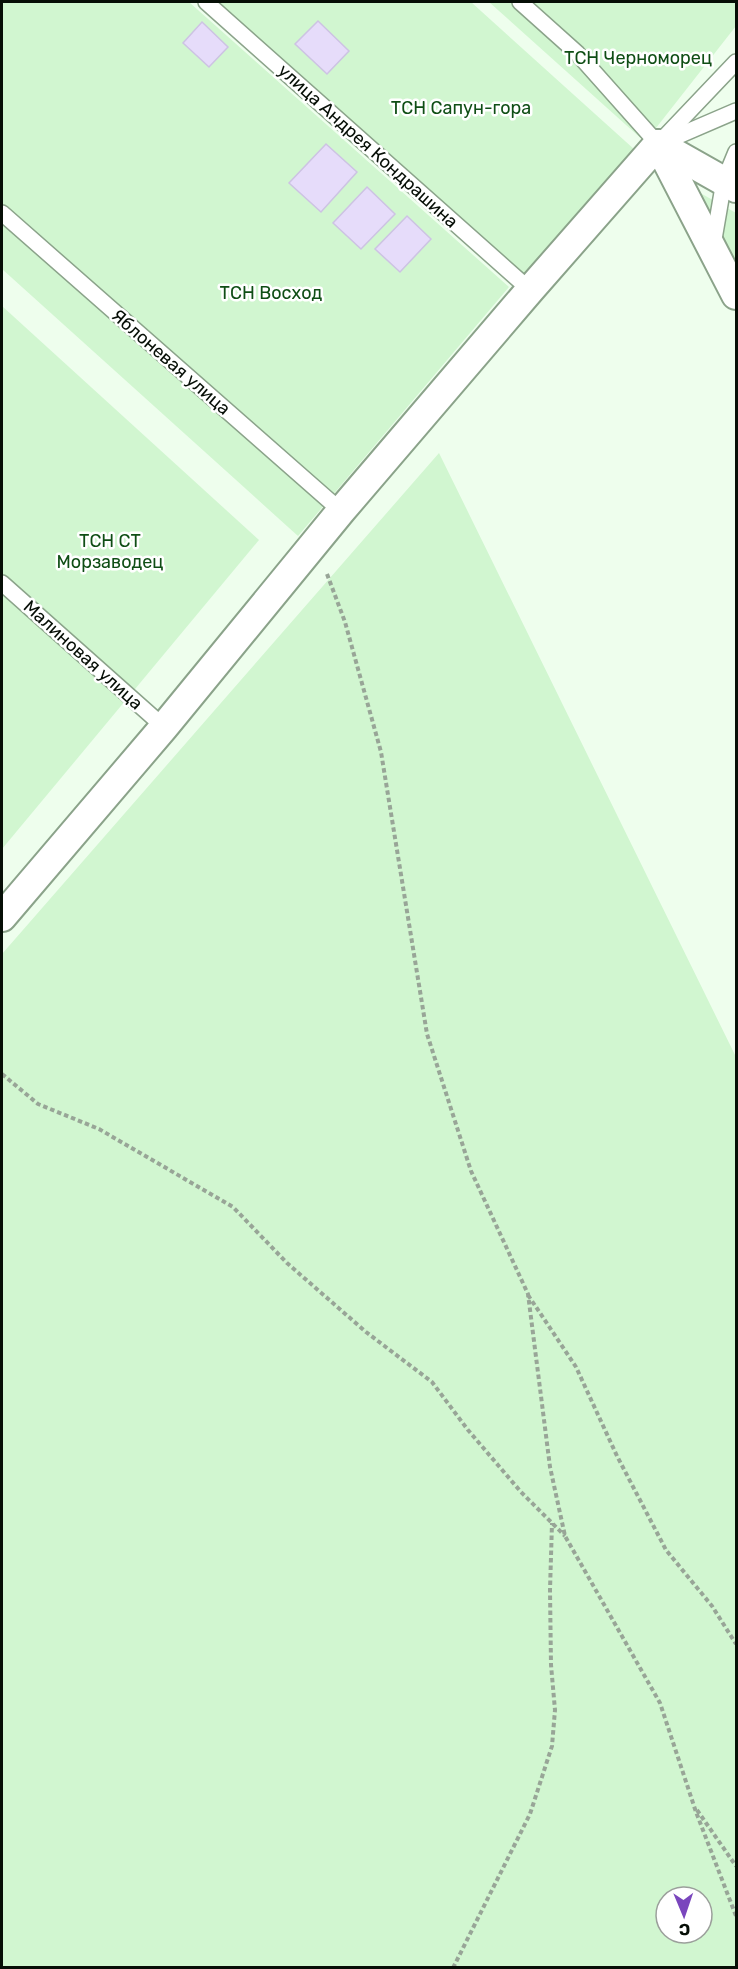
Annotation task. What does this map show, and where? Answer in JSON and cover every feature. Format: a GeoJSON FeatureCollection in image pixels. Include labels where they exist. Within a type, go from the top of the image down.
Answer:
{"type":"FeatureCollection","features":[{"type":"Feature","properties":{"kind":"street"},"geometry":{"type":"LineString","coordinates":[[2,917],[164,727],[341,511],[658,144]]}},
{"type":"Feature","properties":{"kind":"street"},"geometry":{"type":"LineString","coordinates":[[658,144],[730,185]]}},
{"type":"Feature","properties":{"kind":"street"},"geometry":{"type":"LineString","coordinates":[[658,144],[736,295]]}},
{"type":"Feature","properties":{"kind":"lane","name":"улица Андрея Кондрашина"},"geometry":{"type":"LineString","coordinates":[[206,2],[530,290]]}},
{"type":"Feature","properties":{"kind":"lane"},"geometry":{"type":"LineString","coordinates":[[520,2],[577,52],[658,144]]}},
{"type":"Feature","properties":{"kind":"lane"},"geometry":{"type":"LineString","coordinates":[[658,144],[736,62]]}},
{"type":"Feature","properties":{"kind":"lane"},"geometry":{"type":"LineString","coordinates":[[658,144],[736,111]]}},
{"type":"Feature","properties":{"kind":"lane"},"geometry":{"type":"LineString","coordinates":[[712,248],[730,185],[736,152]]}},
{"type":"Feature","properties":{"kind":"lane","name":"Яблоневая улица"},"geometry":{"type":"LineString","coordinates":[[2,213],[341,511]]}},
{"type":"Feature","properties":{"kind":"lane","name":"Малиновая улица"},"geometry":{"type":"LineString","coordinates":[[2,583],[164,727]]}},
{"type":"Feature","properties":{"kind":"path"},"geometry":{"type":"LineString","coordinates":[[315,543],[345,622],[381,752],[427,1034],[471,1171],[528,1294],[576,1367],[617,1456],[666,1550],[712,1606],[736,1644]]}},
{"type":"Feature","properties":{"kind":"path"},"geometry":{"type":"LineString","coordinates":[[2,1074],[38,1104],[99,1129],[233,1207],[287,1263],[366,1332],[432,1382],[506,1474],[565,1536],[660,1703],[694,1806],[736,1916]]}},
{"type":"Feature","properties":{"kind":"path"},"geometry":{"type":"LineString","coordinates":[[528,1294],[550,1467],[565,1536]]}},
{"type":"Feature","properties":{"kind":"path"},"geometry":{"type":"LineString","coordinates":[[453,1968],[530,1814],[552,1746],[555,1710],[551,1665],[552,1523]]}},
{"type":"Feature","properties":{"kind":"path"},"geometry":{"type":"LineString","coordinates":[[694,1806],[736,1866]]}},
{"type":"Feature","properties":{"kind":"green space","name":"ТСН Восход"},"geometry":{"type":"Polygon","coordinates":[[[2,2],[189,2],[509,287],[298,536],[2,269],[2,2]]]}},
{"type":"Feature","properties":{"kind":"green space","name":"ТСН Сапун-гора"},"geometry":{"type":"Polygon","coordinates":[[[214,2],[471,2],[635,150],[524,279],[214,2]]]}},
{"type":"Feature","properties":{"kind":"green space","name":"ТСН Черноморец"},"geometry":{"type":"Polygon","coordinates":[[[489,2],[736,2],[736,26],[645,142],[489,2]]]}},
{"type":"Feature","properties":{"kind":"green space"},"geometry":{"type":"Polygon","coordinates":[[[693,189],[736,213],[736,272],[693,189]]]}},
{"type":"Feature","properties":{"kind":"green space","name":"ТСН СТ Морзаводец"},"geometry":{"type":"Polygon","coordinates":[[[2,306],[259,540],[2,849],[2,306]]]}},
{"type":"Feature","properties":{"kind":"green space"},"geometry":{"type":"Polygon","coordinates":[[[439,453],[736,1057],[736,1967],[2,1967],[2,954],[439,453]]]}},
{"type":"Feature","properties":{"kind":"building"},"geometry":{"type":"Polygon","coordinates":[[[318,21],[349,51],[327,74],[295,44],[318,21]]]}},
{"type":"Feature","properties":{"kind":"building"},"geometry":{"type":"Polygon","coordinates":[[[202,22],[228,47],[209,67],[183,43],[202,22]]]}},
{"type":"Feature","properties":{"kind":"building"},"geometry":{"type":"Polygon","coordinates":[[[326,144],[357,172],[321,212],[289,183],[326,144]]]}},
{"type":"Feature","properties":{"kind":"building"},"geometry":{"type":"Polygon","coordinates":[[[367,187],[395,214],[361,249],[333,223],[367,187]]]}},
{"type":"Feature","properties":{"kind":"building"},"geometry":{"type":"Polygon","coordinates":[[[407,216],[431,239],[400,272],[375,249],[407,216]]]}}]}
